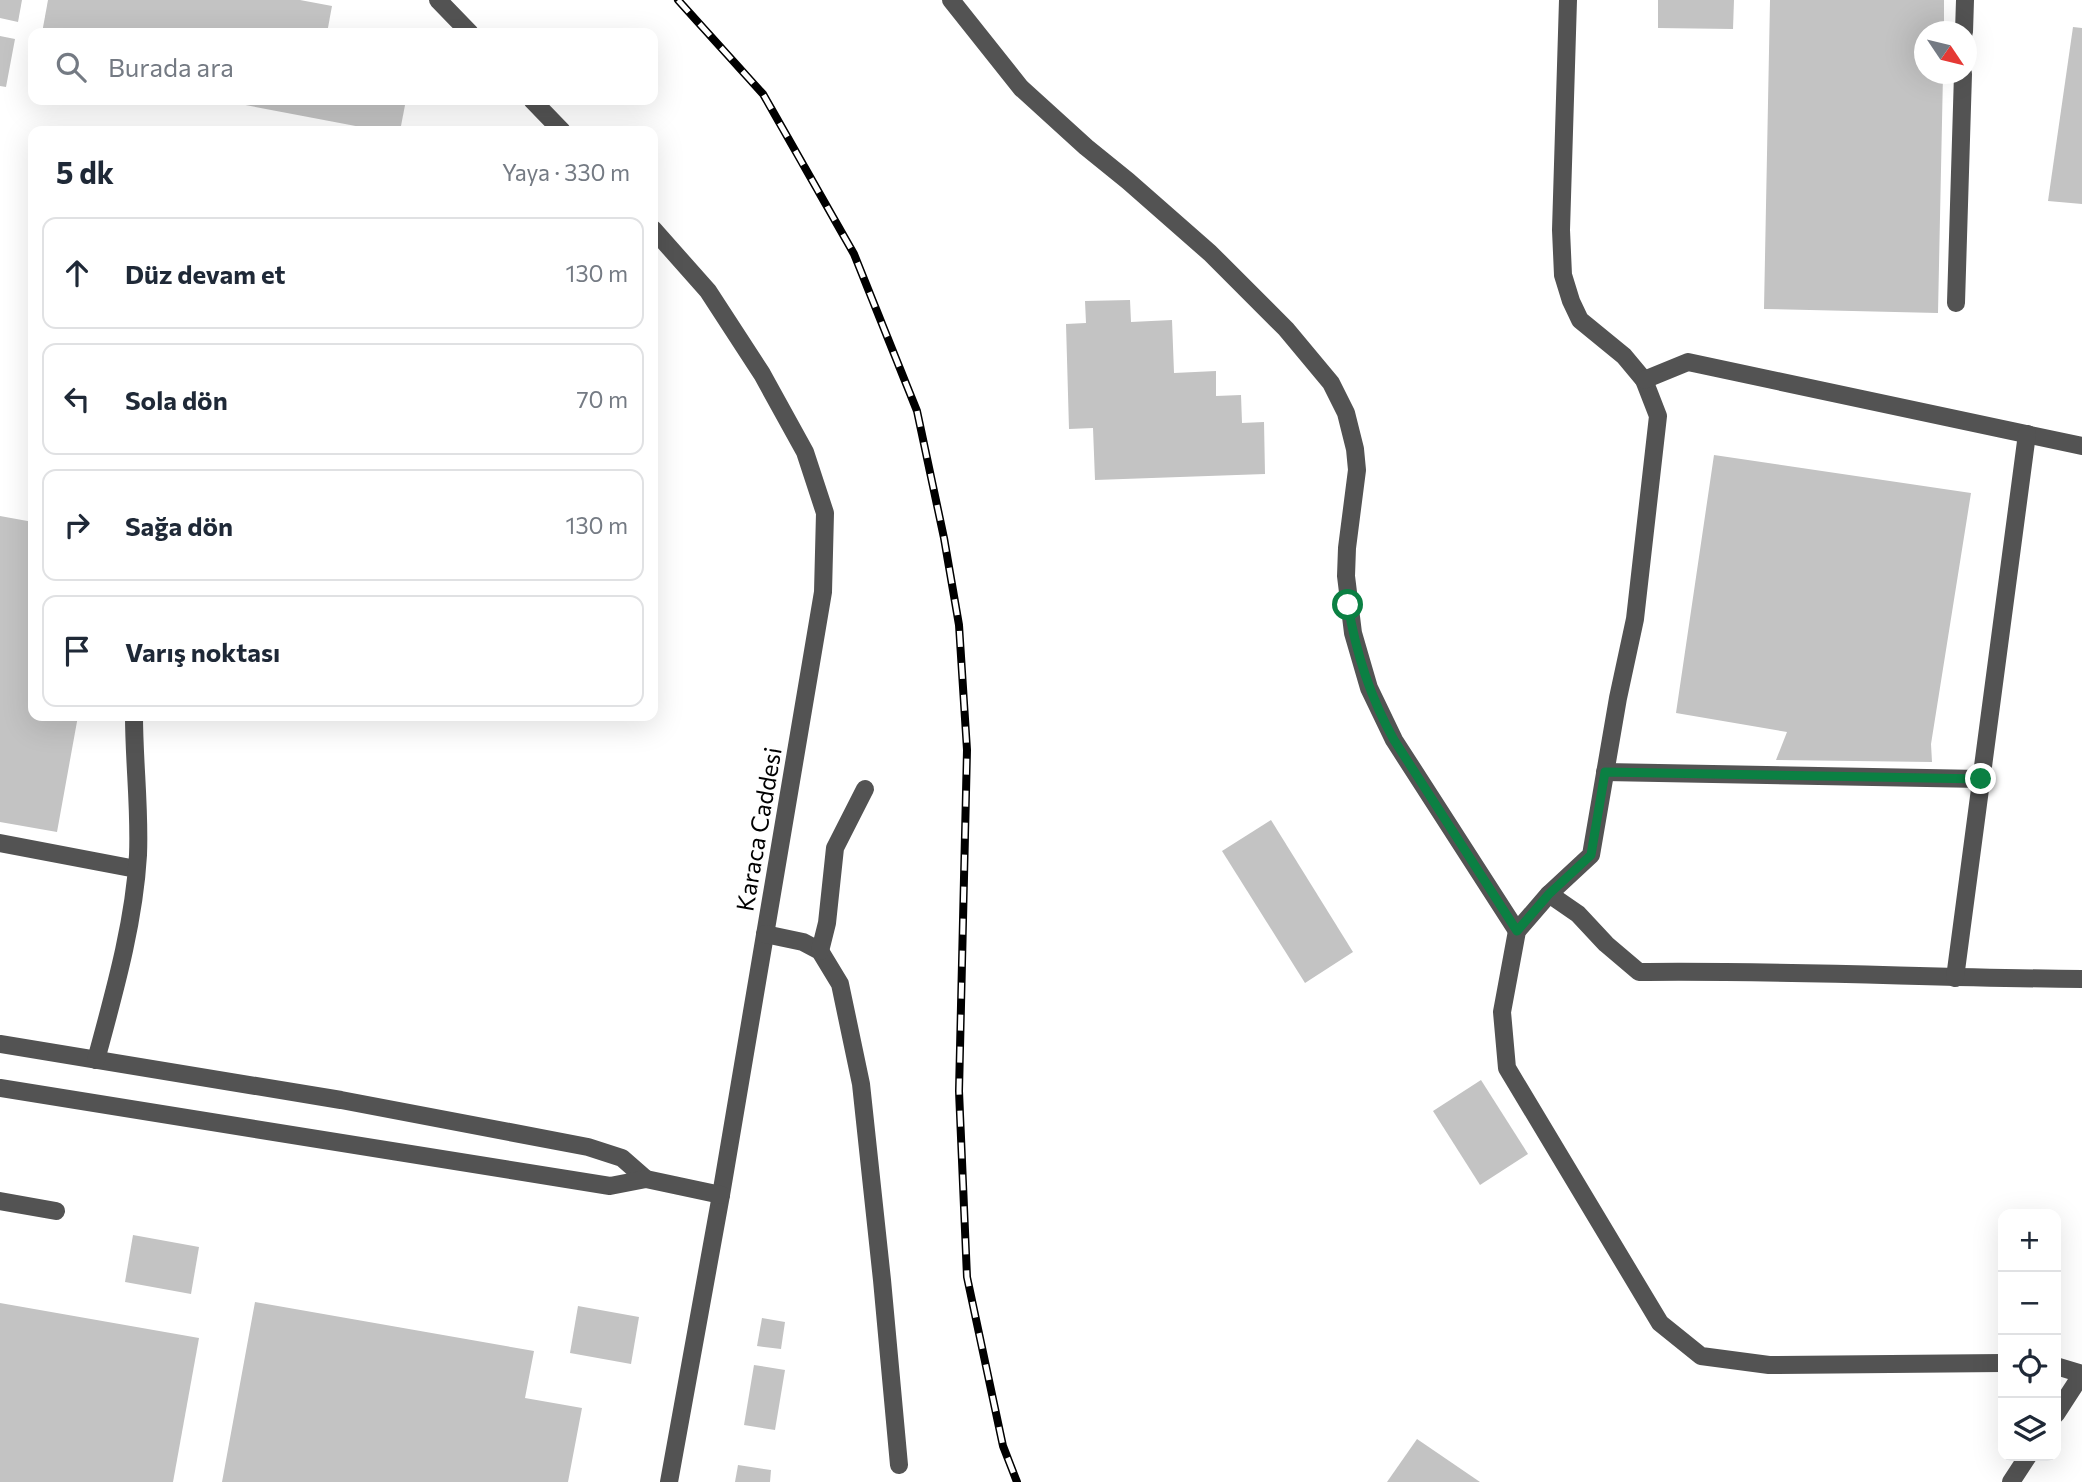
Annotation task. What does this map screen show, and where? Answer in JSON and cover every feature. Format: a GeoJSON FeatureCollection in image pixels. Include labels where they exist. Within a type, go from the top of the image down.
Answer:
{"type":"FeatureCollection","features":[{"type":"Feature","properties":{"kind":"street"},"geometry":{"type":"LineString","coordinates":[[438,0],[465,28]]}},
{"type":"Feature","properties":{"kind":"street"},"geometry":{"type":"LineString","coordinates":[[951,0],[1021,88],[1086,148],[1129,181],[1210,253],[1286,329],[1331,383],[1346,413],[1356,449],[1357,470],[1346,576],[1350,615],[1360,661],[1380,715],[1394,740],[1517,931]]}},
{"type":"Feature","properties":{"kind":"street"},"geometry":{"type":"LineString","coordinates":[[1568,0],[1561,230],[1563,275],[1570,301],[1580,320],[1624,356],[1644,380],[1658,416],[1634,619],[1591,855],[1549,894],[1517,931],[1502,1012],[1507,1068],[1660,1323],[1701,1356],[1769,1365],[1998,1363]]}},
{"type":"Feature","properties":{"kind":"street"},"geometry":{"type":"LineString","coordinates":[[1964,21],[1965,0]]}},
{"type":"Feature","properties":{"kind":"street"},"geometry":{"type":"LineString","coordinates":[[1956,303],[1963,84]]}},
{"type":"Feature","properties":{"kind":"street"},"geometry":{"type":"LineString","coordinates":[[537,105],[557,126]]}},
{"type":"Feature","properties":{"kind":"street","name":"Karaca Caddesi"},"geometry":{"type":"LineString","coordinates":[[658,235],[708,291],[762,374],[805,452],[825,513],[823,592],[721,1195],[669,1482]]}},
{"type":"Feature","properties":{"kind":"street"},"geometry":{"type":"LineString","coordinates":[[1644,380],[1688,362],[2082,446]]}},
{"type":"Feature","properties":{"kind":"street"},"geometry":{"type":"LineString","coordinates":[[1955,978],[2027,434]]}},
{"type":"Feature","properties":{"kind":"street"},"geometry":{"type":"LineString","coordinates":[[96,1060],[112,1000],[136,869],[138,828],[134,721]]}},
{"type":"Feature","properties":{"kind":"street"},"geometry":{"type":"LineString","coordinates":[[1605,772],[1981,779]]}},
{"type":"Feature","properties":{"kind":"street"},"geometry":{"type":"LineString","coordinates":[[820,951],[827,923],[835,848],[865,789]]}},
{"type":"Feature","properties":{"kind":"street"},"geometry":{"type":"LineString","coordinates":[[0,843],[136,869]]}},
{"type":"Feature","properties":{"kind":"street"},"geometry":{"type":"LineString","coordinates":[[1549,894],[1578,914],[1606,944],[1639,972],[1718,971],[2082,979]]}},
{"type":"Feature","properties":{"kind":"street"},"geometry":{"type":"LineString","coordinates":[[765,934],[803,942],[820,951],[840,984],[861,1084],[899,1465]]}},
{"type":"Feature","properties":{"kind":"street"},"geometry":{"type":"LineString","coordinates":[[0,1044],[341,1100],[588,1147],[622,1158],[646,1179]]}},
{"type":"Feature","properties":{"kind":"street"},"geometry":{"type":"LineString","coordinates":[[0,1088],[610,1186],[646,1179],[721,1195]]}},
{"type":"Feature","properties":{"kind":"street"},"geometry":{"type":"LineString","coordinates":[[0,1201],[56,1211]]}},
{"type":"Feature","properties":{"kind":"street"},"geometry":{"type":"LineString","coordinates":[[2061,1368],[2082,1374],[2061,1406]]}},
{"type":"Feature","properties":{"kind":"street"},"geometry":{"type":"LineString","coordinates":[[2011,1482],[2025,1461]]}},
{"type":"Feature","properties":{"kind":"building"},"geometry":{"type":"Polygon","coordinates":[[[0,0],[22,0],[18,22],[0,18],[0,0]]]}},
{"type":"Feature","properties":{"kind":"building"},"geometry":{"type":"Polygon","coordinates":[[[48,0],[300,0],[332,6],[328,28],[43,28],[48,0]]]}},
{"type":"Feature","properties":{"kind":"building"},"geometry":{"type":"Polygon","coordinates":[[[1658,0],[1734,0],[1733,29],[1658,28],[1658,0]]]}},
{"type":"Feature","properties":{"kind":"building"},"geometry":{"type":"Polygon","coordinates":[[[1770,0],[1944,0],[1944,21],[1914,21],[1914,84],[1943,84],[1938,313],[1764,309],[1770,0]]]}},
{"type":"Feature","properties":{"kind":"building"},"geometry":{"type":"Polygon","coordinates":[[[2073,27],[2082,28],[2082,204],[2048,201],[2073,27]]]}},
{"type":"Feature","properties":{"kind":"building"},"geometry":{"type":"Polygon","coordinates":[[[0,36],[15,39],[6,87],[0,86],[0,36]]]}},
{"type":"Feature","properties":{"kind":"building"},"geometry":{"type":"Polygon","coordinates":[[[245,105],[405,105],[401,126],[356,126],[245,105]]]}},
{"type":"Feature","properties":{"kind":"building"},"geometry":{"type":"Polygon","coordinates":[[[1130,300],[1131,322],[1172,320],[1174,373],[1216,371],[1216,396],[1241,395],[1242,423],[1264,422],[1265,474],[1095,480],[1093,428],[1069,429],[1066,324],[1086,323],[1085,301],[1130,300]]]}},
{"type":"Feature","properties":{"kind":"building"},"geometry":{"type":"Polygon","coordinates":[[[1714,455],[1971,493],[1931,744],[1932,762],[1776,760],[1787,732],[1676,713],[1714,455]]]}},
{"type":"Feature","properties":{"kind":"building"},"geometry":{"type":"Polygon","coordinates":[[[0,516],[28,521],[28,721],[77,721],[57,832],[0,822],[0,516]]]}},
{"type":"Feature","properties":{"kind":"building"},"geometry":{"type":"Polygon","coordinates":[[[1271,820],[1353,952],[1305,983],[1222,851],[1271,820]]]}},
{"type":"Feature","properties":{"kind":"building"},"geometry":{"type":"Polygon","coordinates":[[[1481,1080],[1528,1154],[1480,1185],[1433,1111],[1481,1080]]]}},
{"type":"Feature","properties":{"kind":"building"},"geometry":{"type":"Polygon","coordinates":[[[133,1235],[199,1247],[191,1294],[125,1282],[133,1235]]]}},
{"type":"Feature","properties":{"kind":"building"},"geometry":{"type":"Polygon","coordinates":[[[255,1302],[534,1351],[525,1398],[582,1408],[568,1482],[222,1482],[255,1302]]]}},
{"type":"Feature","properties":{"kind":"building"},"geometry":{"type":"Polygon","coordinates":[[[0,1303],[199,1338],[173,1482],[0,1482],[0,1303]]]}},
{"type":"Feature","properties":{"kind":"building"},"geometry":{"type":"Polygon","coordinates":[[[578,1306],[639,1317],[631,1364],[570,1353],[578,1306]]]}},
{"type":"Feature","properties":{"kind":"building"},"geometry":{"type":"Polygon","coordinates":[[[762,1318],[785,1322],[781,1349],[757,1346],[762,1318]]]}},
{"type":"Feature","properties":{"kind":"building"},"geometry":{"type":"Polygon","coordinates":[[[754,1365],[785,1370],[775,1430],[744,1425],[754,1365]]]}},
{"type":"Feature","properties":{"kind":"building"},"geometry":{"type":"Polygon","coordinates":[[[1417,1439],[1480,1482],[1387,1482],[1417,1439]]]}},
{"type":"Feature","properties":{"kind":"building"},"geometry":{"type":"Polygon","coordinates":[[[738,1465],[771,1470],[770,1482],[735,1482],[738,1465]]]}},
{"type":"Feature","properties":{"kind":"railway"},"geometry":{"type":"LineString","coordinates":[[678,0],[763,94],[854,254],[917,411],[959,625],[967,750],[959,1091],[967,1277],[1003,1446],[1017,1482]]}},
{"type":"Feature","properties":{"kind":"route"},"geometry":{"type":"LineString","coordinates":[[1348,605],[1360,661],[1380,715],[1517,931],[1549,894],[1591,855],[1605,772],[1981,779]]}}]}
